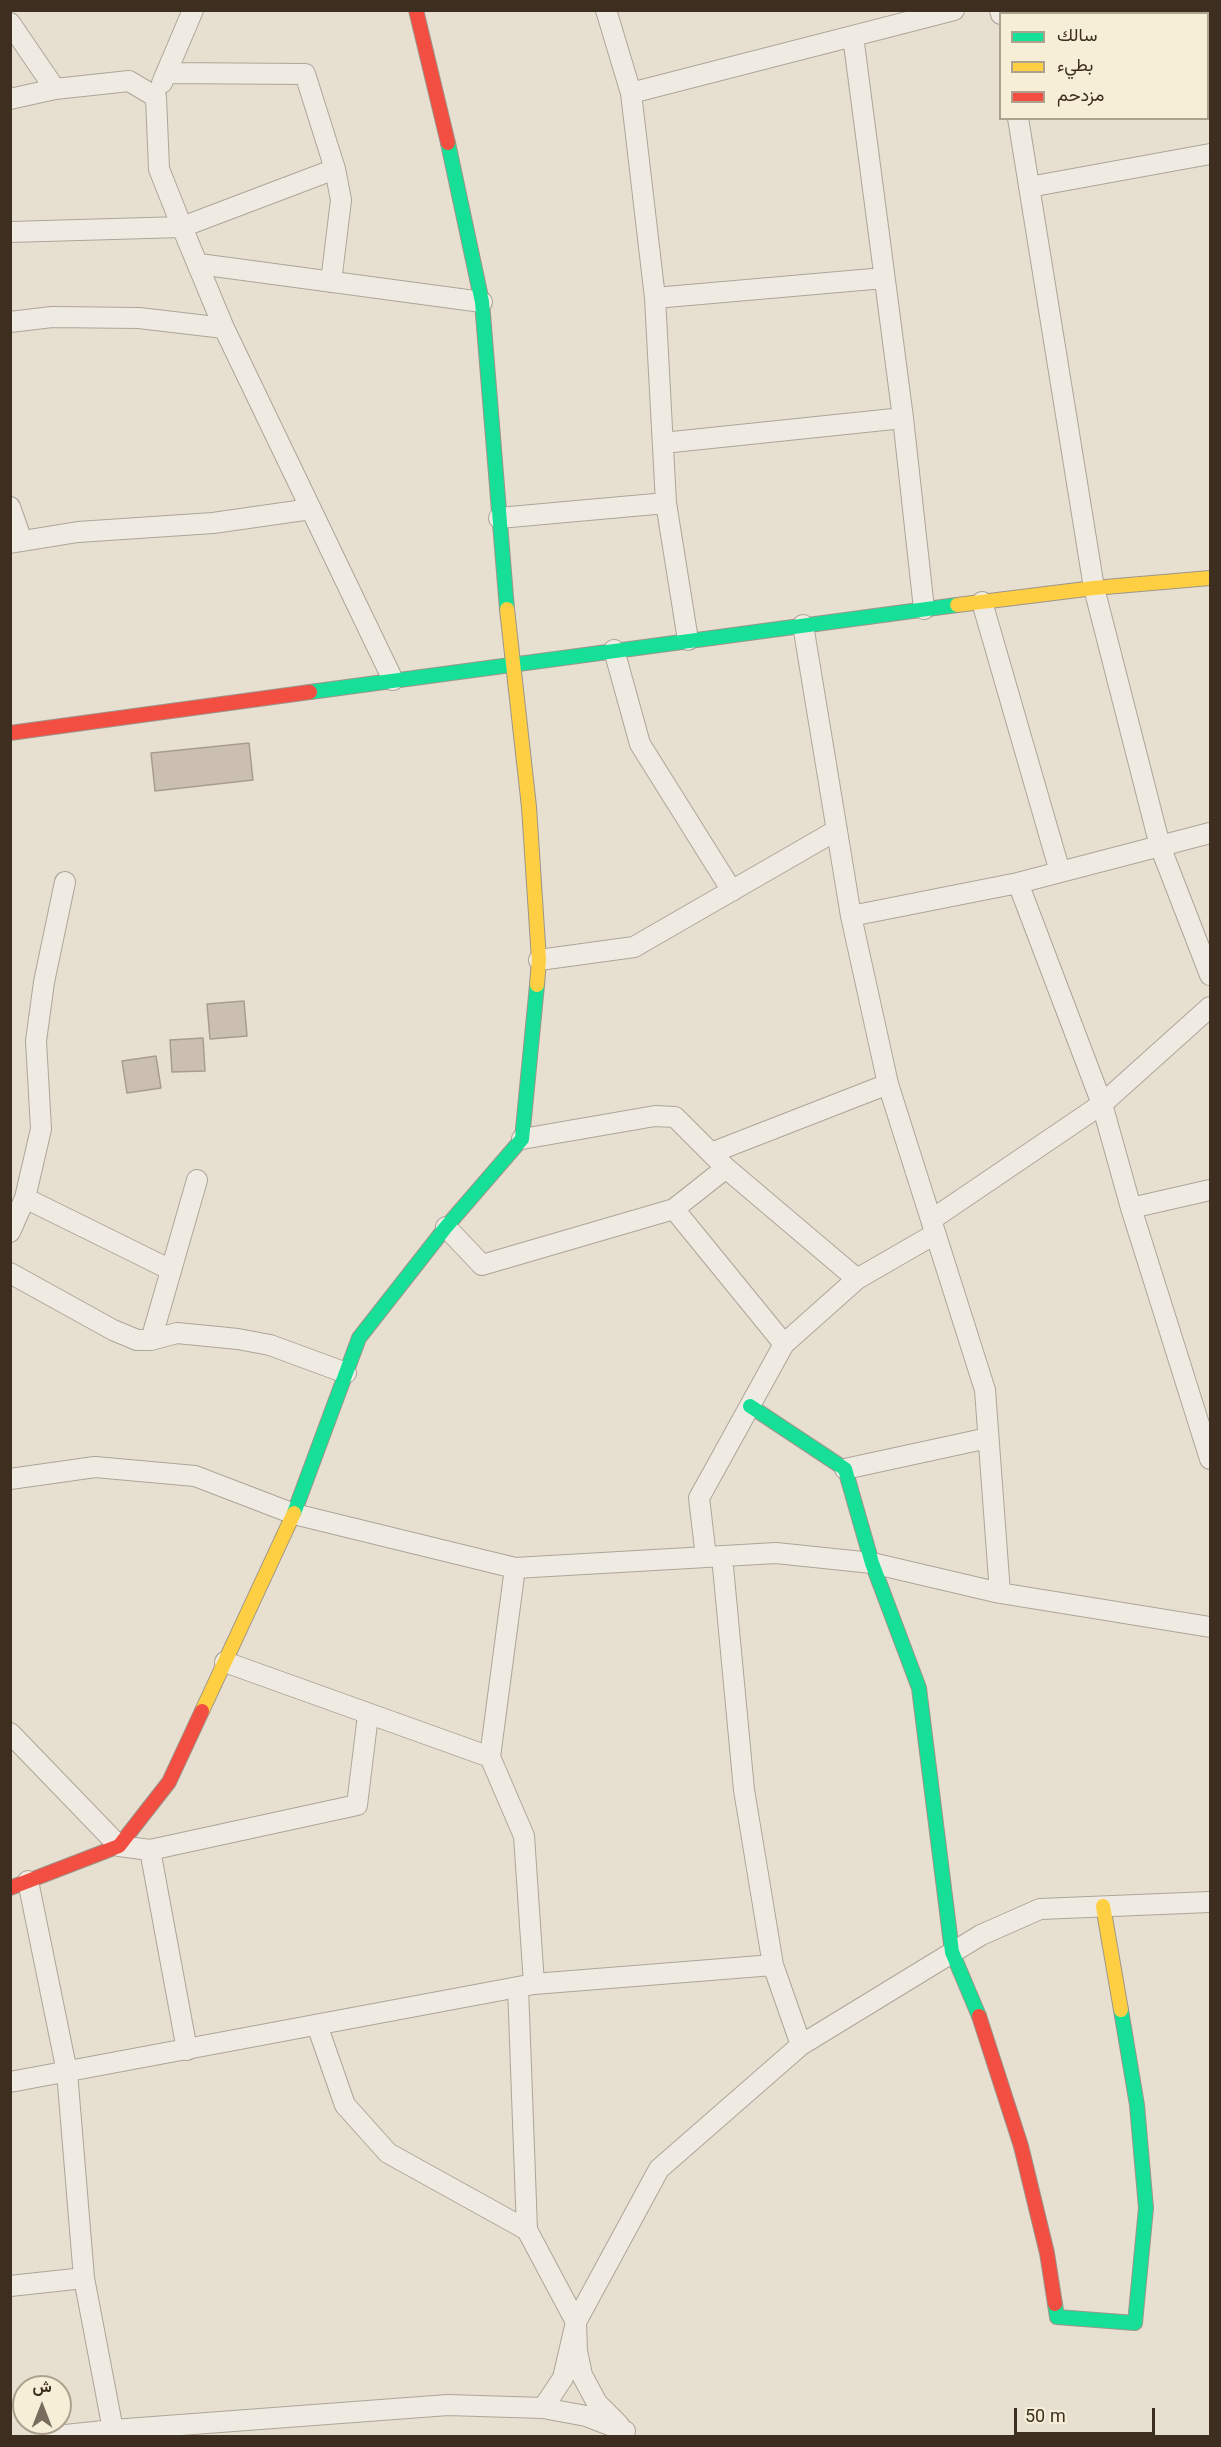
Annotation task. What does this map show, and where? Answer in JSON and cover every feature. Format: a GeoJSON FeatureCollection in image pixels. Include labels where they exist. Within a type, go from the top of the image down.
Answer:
{"type":"FeatureCollection","features":[{"type":"Feature","properties":{"kind":"street"},"geometry":{"type":"LineString","coordinates":[[193,10],[156,97],[159,169],[224,328],[393,680]]}},
{"type":"Feature","properties":{"kind":"street"},"geometry":{"type":"LineString","coordinates":[[120,1846],[169,1782],[294,1514],[359,1338],[446,1227],[522,1139],[539,960],[529,807],[511,663],[482,302],[455,172],[416,10]]}},
{"type":"Feature","properties":{"kind":"street"},"geometry":{"type":"LineString","coordinates":[[606,10],[631,93],[655,298],[666,503],[688,640]]}},
{"type":"Feature","properties":{"kind":"street"},"geometry":{"type":"LineString","coordinates":[[631,93],[954,10]]}},
{"type":"Feature","properties":{"kind":"street"},"geometry":{"type":"LineString","coordinates":[[10,23],[55,89]]}},
{"type":"Feature","properties":{"kind":"street"},"geometry":{"type":"LineString","coordinates":[[853,36],[903,418],[924,609]]}},
{"type":"Feature","properties":{"kind":"street"},"geometry":{"type":"LineString","coordinates":[[166,73],[305,74],[341,200],[331,282]]}},
{"type":"Feature","properties":{"kind":"street"},"geometry":{"type":"LineString","coordinates":[[10,99],[55,89],[129,81],[156,97]]}},
{"type":"Feature","properties":{"kind":"street"},"geometry":{"type":"LineString","coordinates":[[1018,120],[1094,588],[1160,846],[1210,975]]}},
{"type":"Feature","properties":{"kind":"street"},"geometry":{"type":"LineString","coordinates":[[1029,187],[1210,154]]}},
{"type":"Feature","properties":{"kind":"street"},"geometry":{"type":"LineString","coordinates":[[10,232],[182,227],[334,169]]}},
{"type":"Feature","properties":{"kind":"street"},"geometry":{"type":"LineString","coordinates":[[199,264],[482,302]]}},
{"type":"Feature","properties":{"kind":"street"},"geometry":{"type":"LineString","coordinates":[[655,298],[884,278]]}},
{"type":"Feature","properties":{"kind":"street"},"geometry":{"type":"LineString","coordinates":[[10,322],[51,317],[139,318],[224,328]]}},
{"type":"Feature","properties":{"kind":"street"},"geometry":{"type":"LineString","coordinates":[[663,443],[903,418]]}},
{"type":"Feature","properties":{"kind":"street"},"geometry":{"type":"LineString","coordinates":[[499,518],[666,503]]}},
{"type":"Feature","properties":{"kind":"street"},"geometry":{"type":"LineString","coordinates":[[10,507],[16,542],[78,532],[213,523],[311,509]]}},
{"type":"Feature","properties":{"kind":"street"},"geometry":{"type":"LineString","coordinates":[[10,733],[511,663],[924,609],[1094,588],[1210,578]]}},
{"type":"Feature","properties":{"kind":"street"},"geometry":{"type":"LineString","coordinates":[[981,602],[1060,872]]}},
{"type":"Feature","properties":{"kind":"street"},"geometry":{"type":"LineString","coordinates":[[803,625],[851,916],[888,1084],[985,1390],[1000,1593]]}},
{"type":"Feature","properties":{"kind":"street"},"geometry":{"type":"LineString","coordinates":[[614,650],[639,744],[732,891]]}},
{"type":"Feature","properties":{"kind":"street"},"geometry":{"type":"LineString","coordinates":[[539,960],[634,947],[837,830]]}},
{"type":"Feature","properties":{"kind":"street"},"geometry":{"type":"LineString","coordinates":[[851,916],[1018,883],[1210,833]]}},
{"type":"Feature","properties":{"kind":"street"},"geometry":{"type":"LineString","coordinates":[[10,1232],[25,1198],[41,1129],[36,1041],[44,982],[65,882]]}},
{"type":"Feature","properties":{"kind":"street"},"geometry":{"type":"LineString","coordinates":[[1018,883],[1102,1104],[1131,1208],[1210,1459]]}},
{"type":"Feature","properties":{"kind":"street"},"geometry":{"type":"LineString","coordinates":[[801,2045],[773,1965],[744,1791],[714,1556],[699,1498],[784,1344],[857,1278],[933,1227],[1102,1104],[1210,1007]]}},
{"type":"Feature","properties":{"kind":"street"},"geometry":{"type":"LineString","coordinates":[[711,1153],[888,1084]]}},
{"type":"Feature","properties":{"kind":"street"},"geometry":{"type":"LineString","coordinates":[[522,1139],[655,1116],[675,1117],[726,1168],[857,1278]]}},
{"type":"Feature","properties":{"kind":"street"},"geometry":{"type":"LineString","coordinates":[[446,1227],[482,1265],[674,1209],[726,1168]]}},
{"type":"Feature","properties":{"kind":"street"},"geometry":{"type":"LineString","coordinates":[[151,1340],[197,1180]]}},
{"type":"Feature","properties":{"kind":"street"},"geometry":{"type":"LineString","coordinates":[[1131,1208],[1210,1190]]}},
{"type":"Feature","properties":{"kind":"street"},"geometry":{"type":"LineString","coordinates":[[25,1198],[171,1270]]}},
{"type":"Feature","properties":{"kind":"street"},"geometry":{"type":"LineString","coordinates":[[674,1209],[784,1344]]}},
{"type":"Feature","properties":{"kind":"street"},"geometry":{"type":"LineString","coordinates":[[10,1273],[113,1330],[137,1340],[151,1340],[177,1333],[238,1339],[270,1345],[346,1373]]}},
{"type":"Feature","properties":{"kind":"street"},"geometry":{"type":"LineString","coordinates":[[750,1406],[845,1469],[872,1563],[919,1688],[952,1952],[980,2019],[1021,2146],[1047,2253],[1057,2317],[1135,2323],[1146,2208],[1137,2105],[1104,1906]]}},
{"type":"Feature","properties":{"kind":"street"},"geometry":{"type":"LineString","coordinates":[[845,1469],[988,1438]]}},
{"type":"Feature","properties":{"kind":"street"},"geometry":{"type":"LineString","coordinates":[[10,1479],[95,1467],[195,1476],[294,1514],[515,1568],[776,1553],[872,1563],[1000,1593],[1210,1627]]}},
{"type":"Feature","properties":{"kind":"street"},"geometry":{"type":"LineString","coordinates":[[515,1568],[490,1757],[524,1836],[527,2230],[576,2322],[577,2351],[582,2375],[597,2403],[629,2434]]}},
{"type":"Feature","properties":{"kind":"street"},"geometry":{"type":"LineString","coordinates":[[225,1662],[490,1757]]}},
{"type":"Feature","properties":{"kind":"street"},"geometry":{"type":"LineString","coordinates":[[113,2430],[84,2278],[67,2072],[19,1884],[120,1846],[150,1850],[357,1804],[368,1715]]}},
{"type":"Feature","properties":{"kind":"street"},"geometry":{"type":"LineString","coordinates":[[10,1733],[120,1846]]}},
{"type":"Feature","properties":{"kind":"street"},"geometry":{"type":"LineString","coordinates":[[150,1850],[187,2050]]}},
{"type":"Feature","properties":{"kind":"street"},"geometry":{"type":"LineString","coordinates":[[543,2408],[563,2378],[576,2322],[659,2169],[801,2045],[981,1935],[1040,1909],[1210,1902]]}},
{"type":"Feature","properties":{"kind":"street"},"geometry":{"type":"LineString","coordinates":[[10,2082],[526,1985],[773,1965]]}},
{"type":"Feature","properties":{"kind":"street"},"geometry":{"type":"LineString","coordinates":[[317,2025],[345,2105],[388,2153],[527,2230]]}},
{"type":"Feature","properties":{"kind":"street"},"geometry":{"type":"LineString","coordinates":[[10,2286],[84,2278]]}},
{"type":"Feature","properties":{"kind":"street"},"geometry":{"type":"LineString","coordinates":[[56,2436],[448,2405],[543,2408],[586,2416],[629,2434]]}},
{"type":"Feature","properties":{"kind":"building"},"geometry":{"type":"Polygon","coordinates":[[[249,743],[253,780],[155,791],[151,753],[249,743]]]}},
{"type":"Feature","properties":{"kind":"building"},"geometry":{"type":"Polygon","coordinates":[[[244,1001],[247,1036],[210,1039],[207,1004],[244,1001]]]}},
{"type":"Feature","properties":{"kind":"building"},"geometry":{"type":"Polygon","coordinates":[[[203,1038],[205,1071],[172,1072],[170,1040],[203,1038]]]}},
{"type":"Feature","properties":{"kind":"building"},"geometry":{"type":"Polygon","coordinates":[[[156,1056],[161,1088],[127,1093],[122,1061],[156,1056]]]}},
{"type":"Feature","properties":{"kind":"traffic: fast"},"geometry":{"type":"LineString","coordinates":[[448,143],[482,302],[507,609]]}},
{"type":"Feature","properties":{"kind":"traffic: fast"},"geometry":{"type":"LineString","coordinates":[[310,692],[957,605]]}},
{"type":"Feature","properties":{"kind":"traffic: fast"},"geometry":{"type":"LineString","coordinates":[[294,1513],[359,1338],[446,1227],[522,1139],[537,985]]}},
{"type":"Feature","properties":{"kind":"traffic: fast"},"geometry":{"type":"LineString","coordinates":[[750,1406],[845,1469],[872,1563],[919,1688],[952,1952],[979,2016]]}},
{"type":"Feature","properties":{"kind":"traffic: fast"},"geometry":{"type":"LineString","coordinates":[[1055,2304],[1057,2317],[1135,2323],[1146,2208],[1137,2105],[1121,2010]]}},
{"type":"Feature","properties":{"kind":"traffic: slow"},"geometry":{"type":"LineString","coordinates":[[957,605],[1094,588],[1210,578]]}},
{"type":"Feature","properties":{"kind":"traffic: slow"},"geometry":{"type":"LineString","coordinates":[[507,609],[529,807],[539,960],[537,985]]}},
{"type":"Feature","properties":{"kind":"traffic: slow"},"geometry":{"type":"LineString","coordinates":[[202,1711],[294,1513]]}},
{"type":"Feature","properties":{"kind":"traffic: slow"},"geometry":{"type":"LineString","coordinates":[[1103,1906],[1121,2010]]}},
{"type":"Feature","properties":{"kind":"traffic: jam"},"geometry":{"type":"LineString","coordinates":[[416,10],[448,143]]}},
{"type":"Feature","properties":{"kind":"traffic: jam"},"geometry":{"type":"LineString","coordinates":[[10,733],[310,692]]}},
{"type":"Feature","properties":{"kind":"traffic: jam"},"geometry":{"type":"LineString","coordinates":[[10,1888],[119,1846],[169,1782],[202,1711]]}},
{"type":"Feature","properties":{"kind":"traffic: jam"},"geometry":{"type":"LineString","coordinates":[[979,2016],[1021,2146],[1047,2253],[1055,2304]]}}]}
